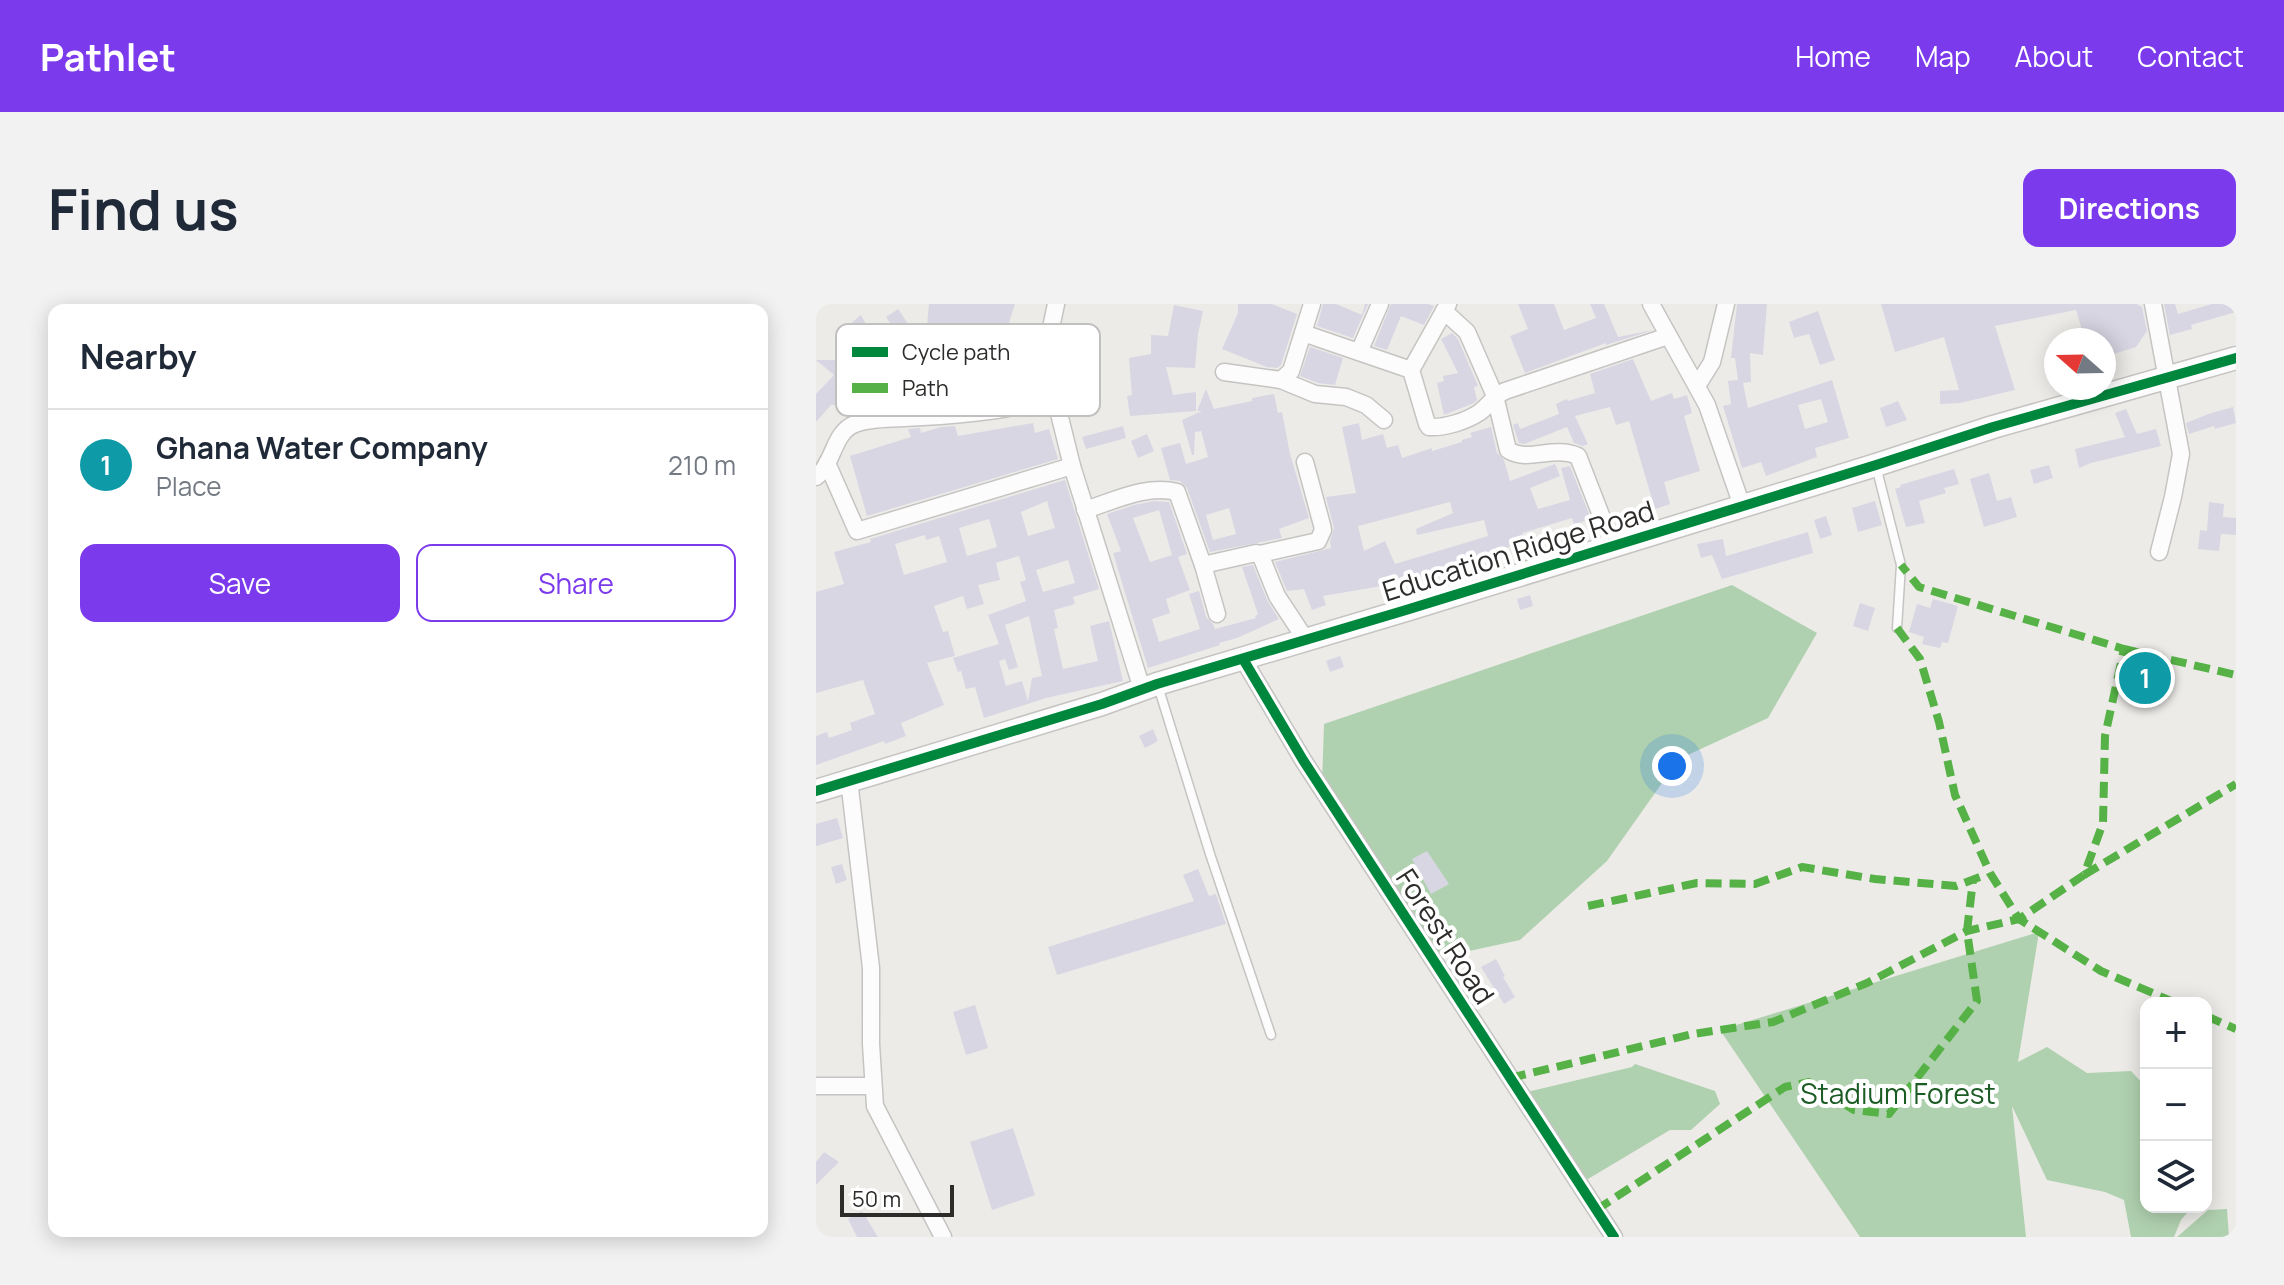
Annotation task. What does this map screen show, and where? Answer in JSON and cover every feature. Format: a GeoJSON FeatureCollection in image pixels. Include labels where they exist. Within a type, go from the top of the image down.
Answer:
{"type":"FeatureCollection","features":[{"type":"Feature","properties":{"kind":"street"},"geometry":{"type":"LineString","coordinates":[[1052,324],[1056,304]]}},
{"type":"Feature","properties":{"kind":"street"},"geometry":{"type":"LineString","coordinates":[[1281,380],[1291,371],[1312,304]]}},
{"type":"Feature","properties":{"kind":"street"},"geometry":{"type":"LineString","coordinates":[[1359,352],[1380,304]]}},
{"type":"Feature","properties":{"kind":"street"},"geometry":{"type":"LineString","coordinates":[[1651,304],[1712,419],[1742,506]]}},
{"type":"Feature","properties":{"kind":"street"},"geometry":{"type":"LineString","coordinates":[[1697,386],[1712,362],[1726,304]]}},
{"type":"Feature","properties":{"kind":"street"},"geometry":{"type":"LineString","coordinates":[[2153,304],[2181,454],[2159,552]]}},
{"type":"Feature","properties":{"kind":"street"},"geometry":{"type":"LineString","coordinates":[[1613,546],[1578,456],[1562,451],[1518,456],[1508,450],[1495,396],[1467,332],[1446,308],[1411,370],[1429,427],[1439,427],[1471,417],[1495,396],[1518,386],[1668,336]]}},
{"type":"Feature","properties":{"kind":"street"},"geometry":{"type":"LineString","coordinates":[[1303,333],[1411,370]]}},
{"type":"Feature","properties":{"kind":"street","name":"Education Ridge Road"},"geometry":{"type":"LineString","coordinates":[[816,791],[1993,427],[2236,358]]}},
{"type":"Feature","properties":{"kind":"street"},"geometry":{"type":"LineString","coordinates":[[1224,372],[1281,380],[1315,394],[1346,397],[1366,405],[1384,420]]}},
{"type":"Feature","properties":{"kind":"street"},"geometry":{"type":"LineString","coordinates":[[816,477],[827,463],[838,439],[853,424],[942,416]]}},
{"type":"Feature","properties":{"kind":"street"},"geometry":{"type":"LineString","coordinates":[[1060,416],[1085,510],[1150,687]]}},
{"type":"Feature","properties":{"kind":"street"},"geometry":{"type":"LineString","coordinates":[[1203,565],[1318,541],[1323,530],[1305,462]]}},
{"type":"Feature","properties":{"kind":"street"},"geometry":{"type":"LineString","coordinates":[[827,463],[857,531],[1072,466]]}},
{"type":"Feature","properties":{"kind":"street"},"geometry":{"type":"LineString","coordinates":[[1085,510],[1146,491],[1164,489],[1177,492],[1217,614]]}},
{"type":"Feature","properties":{"kind":"street"},"geometry":{"type":"LineString","coordinates":[[1260,554],[1277,596],[1306,640]]}},
{"type":"Feature","properties":{"kind":"street","name":"Forest Road"},"geometry":{"type":"LineString","coordinates":[[1243,659],[1311,773],[1614,1237]]}},
{"type":"Feature","properties":{"kind":"street"},"geometry":{"type":"LineString","coordinates":[[849,780],[871,968],[875,1106],[943,1237]]}},
{"type":"Feature","properties":{"kind":"street"},"geometry":{"type":"LineString","coordinates":[[816,1086],[873,1086]]}},
{"type":"Feature","properties":{"kind":"lane"},"geometry":{"type":"LineString","coordinates":[[1876,465],[1901,565],[1897,628]]}},
{"type":"Feature","properties":{"kind":"lane"},"geometry":{"type":"LineString","coordinates":[[1150,687],[1271,1035]]}},
{"type":"Feature","properties":{"kind":"green space"},"geometry":{"type":"Polygon","coordinates":[[[1732,585],[1817,633],[1768,718],[1679,759],[1607,861],[1520,940],[1437,958],[1322,784],[1324,724],[1732,585]]]}},
{"type":"Feature","properties":{"kind":"green space","name":"Stadium Forest"},"geometry":{"type":"Polygon","coordinates":[[[2039,932],[2018,1062],[2047,1047],[2087,1073],[2131,1071],[2140,1081],[2140,1213],[2187,1213],[2174,1237],[2131,1237],[2124,1200],[2105,1192],[2047,1180],[2012,1106],[2026,1237],[1860,1237],[1720,1030],[2039,932]]]}},
{"type":"Feature","properties":{"kind":"green space"},"geometry":{"type":"Polygon","coordinates":[[[1635,1064],[1715,1091],[1720,1104],[1691,1130],[1670,1130],[1573,1188],[1514,1095],[1635,1064]]]}},
{"type":"Feature","properties":{"kind":"green space"},"geometry":{"type":"Polygon","coordinates":[[[2227,1209],[2229,1237],[2177,1237],[2205,1213],[2212,1213],[2212,1210],[2227,1209]]]}},
{"type":"Feature","properties":{"kind":"building"},"geometry":{"type":"Polygon","coordinates":[[[929,304],[1015,304],[1009,324],[927,324],[929,304]]]}},
{"type":"Feature","properties":{"kind":"building"},"geometry":{"type":"Polygon","coordinates":[[[1238,304],[1272,304],[1297,314],[1281,365],[1277,368],[1222,349],[1238,313],[1238,304]]]}},
{"type":"Feature","properties":{"kind":"building"},"geometry":{"type":"Polygon","coordinates":[[[1323,304],[1336,304],[1362,315],[1365,304],[1368,304],[1353,338],[1317,326],[1323,304]]]}},
{"type":"Feature","properties":{"kind":"building"},"geometry":{"type":"Polygon","coordinates":[[[1391,304],[1434,306],[1424,325],[1401,316],[1387,350],[1374,346],[1391,304]]]}},
{"type":"Feature","properties":{"kind":"building"},"geometry":{"type":"Polygon","coordinates":[[[1518,304],[1554,304],[1564,330],[1596,318],[1590,304],[1604,304],[1618,337],[1653,330],[1606,343],[1525,373],[1510,336],[1528,329],[1518,304]]]}},
{"type":"Feature","properties":{"kind":"building"},"geometry":{"type":"Polygon","coordinates":[[[1737,304],[1767,304],[1763,355],[1750,353],[1751,382],[1743,383],[1748,408],[1832,380],[1849,438],[1815,448],[1817,457],[1766,476],[1761,462],[1742,468],[1723,406],[1731,404],[1728,381],[1738,380],[1735,358],[1731,358],[1737,304]],[[1821,399],[1798,405],[1805,429],[1828,422],[1821,399]]]}},
{"type":"Feature","properties":{"kind":"building"},"geometry":{"type":"Polygon","coordinates":[[[1881,304],[2137,304],[2142,307],[2147,331],[2136,347],[2116,353],[2116,328],[2081,328],[2076,310],[1995,326],[2015,390],[1960,403],[1940,404],[1940,391],[1959,390],[1944,337],[1895,352],[1881,304]]]}},
{"type":"Feature","properties":{"kind":"building"},"geometry":{"type":"Polygon","coordinates":[[[2164,304],[2175,304],[2178,314],[2212,304],[2236,304],[2236,312],[2191,325],[2192,329],[2170,335],[2164,304]]]}},
{"type":"Feature","properties":{"kind":"building"},"geometry":{"type":"Polygon","coordinates":[[[1174,305],[1203,311],[1195,368],[1166,367],[1173,395],[1196,392],[1196,411],[1130,416],[1127,396],[1132,395],[1129,358],[1151,354],[1151,335],[1168,336],[1174,305]]]}},
{"type":"Feature","properties":{"kind":"building"},"geometry":{"type":"Polygon","coordinates":[[[898,309],[908,324],[891,324],[886,317],[898,309]]]}},
{"type":"Feature","properties":{"kind":"building"},"geometry":{"type":"Polygon","coordinates":[[[1818,311],[1835,360],[1820,365],[1809,334],[1794,338],[1789,322],[1818,311]]]}},
{"type":"Feature","properties":{"kind":"building"},"geometry":{"type":"Polygon","coordinates":[[[861,315],[866,324],[850,324],[861,315]]]}},
{"type":"Feature","properties":{"kind":"building"},"geometry":{"type":"Polygon","coordinates":[[[1452,333],[1458,339],[1478,386],[1474,387],[1477,400],[1444,415],[1437,383],[1444,381],[1443,376],[1458,373],[1441,339],[1452,333]]]}},
{"type":"Feature","properties":{"kind":"building"},"geometry":{"type":"Polygon","coordinates":[[[1310,347],[1343,358],[1335,385],[1300,376],[1310,347]]]}},
{"type":"Feature","properties":{"kind":"building"},"geometry":{"type":"Polygon","coordinates":[[[1633,359],[1651,401],[1672,393],[1674,399],[1687,395],[1692,413],[1684,416],[1700,471],[1664,482],[1670,504],[1655,509],[1629,421],[1616,425],[1610,407],[1575,416],[1588,444],[1583,446],[1574,443],[1567,427],[1524,444],[1519,443],[1513,425],[1518,423],[1520,429],[1559,414],[1556,404],[1595,393],[1590,374],[1633,359]]]}},
{"type":"Feature","properties":{"kind":"building"},"geometry":{"type":"Polygon","coordinates":[[[816,360],[836,360],[836,407],[831,405],[816,422],[816,394],[834,375],[816,360]]]}},
{"type":"Feature","properties":{"kind":"building"},"geometry":{"type":"Polygon","coordinates":[[[1206,389],[1214,409],[1274,394],[1278,413],[1282,412],[1290,454],[1309,518],[1279,529],[1282,538],[1210,552],[1187,488],[1180,481],[1170,480],[1161,448],[1180,443],[1186,464],[1208,457],[1201,431],[1195,432],[1192,455],[1182,420],[1202,411],[1197,411],[1206,389]],[[1229,508],[1206,515],[1213,540],[1236,534],[1229,508]]]}},
{"type":"Feature","properties":{"kind":"building"},"geometry":{"type":"Polygon","coordinates":[[[1898,401],[1907,420],[1886,427],[1880,408],[1898,401]]]}},
{"type":"Feature","properties":{"kind":"building"},"geometry":{"type":"Polygon","coordinates":[[[2233,407],[2236,423],[2189,434],[2186,423],[2233,407]]]}},
{"type":"Feature","properties":{"kind":"building"},"geometry":{"type":"Polygon","coordinates":[[[2126,409],[2137,434],[2156,429],[2161,446],[2079,468],[2075,449],[2125,437],[2115,413],[2126,409]]]}},
{"type":"Feature","properties":{"kind":"building"},"geometry":{"type":"Polygon","coordinates":[[[1033,423],[1035,433],[1049,429],[1058,459],[867,516],[850,456],[911,437],[908,429],[920,428],[921,433],[955,426],[958,436],[1033,423]]]}},
{"type":"Feature","properties":{"kind":"building"},"geometry":{"type":"Polygon","coordinates":[[[1359,423],[1362,440],[1383,434],[1387,448],[1398,445],[1402,458],[1462,442],[1472,437],[1470,433],[1491,427],[1497,453],[1504,460],[1510,481],[1555,464],[1560,476],[1530,488],[1538,509],[1570,500],[1561,468],[1570,466],[1591,519],[1574,524],[1572,518],[1522,533],[1525,542],[1405,582],[1323,596],[1326,605],[1312,610],[1304,589],[1287,591],[1275,562],[1331,548],[1334,528],[1326,497],[1356,493],[1342,427],[1359,423]],[[1450,502],[1358,526],[1364,551],[1385,541],[1395,564],[1488,536],[1484,520],[1417,535],[1416,529],[1453,513],[1450,502]]]}},
{"type":"Feature","properties":{"kind":"building"},"geometry":{"type":"Polygon","coordinates":[[[1123,426],[1126,438],[1086,449],[1082,437],[1123,426]]]}},
{"type":"Feature","properties":{"kind":"building"},"geometry":{"type":"Polygon","coordinates":[[[1147,434],[1154,451],[1138,458],[1131,441],[1147,434]]]}},
{"type":"Feature","properties":{"kind":"building"},"geometry":{"type":"Polygon","coordinates":[[[2049,465],[2053,478],[2034,484],[2030,470],[2049,465]]]}},
{"type":"Feature","properties":{"kind":"building"},"geometry":{"type":"Polygon","coordinates":[[[1954,469],[1959,484],[1944,488],[1946,493],[1919,501],[1925,523],[1906,527],[1895,489],[1954,469]]]}},
{"type":"Feature","properties":{"kind":"building"},"geometry":{"type":"Polygon","coordinates":[[[1989,473],[1997,501],[2011,497],[2017,517],[1984,527],[1970,479],[1989,473]]]}},
{"type":"Feature","properties":{"kind":"building"},"geometry":{"type":"Polygon","coordinates":[[[1065,480],[1099,589],[1073,597],[1075,604],[1054,610],[1058,628],[1054,629],[1063,669],[1098,661],[1090,626],[1109,621],[1123,681],[1046,698],[984,718],[975,687],[966,689],[953,658],[999,644],[988,615],[1026,601],[1020,582],[1026,580],[1019,556],[996,563],[1000,580],[978,585],[984,604],[967,609],[963,596],[934,606],[943,632],[948,631],[955,656],[927,663],[944,705],[901,723],[906,736],[816,765],[816,736],[827,732],[829,738],[852,730],[850,723],[875,714],[863,680],[816,693],[816,592],[844,584],[834,552],[871,542],[870,539],[1065,480]],[[1047,501],[1021,512],[1028,536],[1055,528],[1047,501]],[[989,519],[959,528],[967,556],[997,547],[989,519]],[[925,535],[895,544],[904,575],[947,562],[939,536],[926,540],[925,535]],[[1068,560],[1036,570],[1043,592],[1075,583],[1068,560]],[[1029,616],[1005,625],[1018,667],[1009,670],[1005,659],[999,661],[1006,686],[1022,681],[1028,701],[1032,678],[1042,676],[1029,616]]]}},
{"type":"Feature","properties":{"kind":"building"},"geometry":{"type":"Polygon","coordinates":[[[1875,501],[1882,525],[1858,532],[1852,508],[1875,501]]]}},
{"type":"Feature","properties":{"kind":"building"},"geometry":{"type":"Polygon","coordinates":[[[1169,502],[1187,554],[1178,557],[1190,590],[1166,599],[1170,613],[1152,619],[1159,642],[1200,629],[1189,594],[1199,591],[1206,617],[1215,629],[1256,618],[1258,614],[1242,567],[1253,565],[1267,600],[1279,619],[1220,645],[1148,668],[1113,553],[1121,551],[1107,514],[1134,505],[1169,502]],[[1159,510],[1133,518],[1150,562],[1172,555],[1159,510]]]}},
{"type":"Feature","properties":{"kind":"building"},"geometry":{"type":"Polygon","coordinates":[[[2209,502],[2224,504],[2223,517],[2236,518],[2236,535],[2221,534],[2219,551],[2198,549],[2200,530],[2207,531],[2209,502]]]}},
{"type":"Feature","properties":{"kind":"building"},"geometry":{"type":"Polygon","coordinates":[[[1826,516],[1832,535],[1820,539],[1814,520],[1826,516]]]}},
{"type":"Feature","properties":{"kind":"building"},"geometry":{"type":"Polygon","coordinates":[[[1808,532],[1813,553],[1722,579],[1712,555],[1701,558],[1697,544],[1723,539],[1726,556],[1808,532]]]}},
{"type":"Feature","properties":{"kind":"building"},"geometry":{"type":"Polygon","coordinates":[[[1530,595],[1533,606],[1520,610],[1517,599],[1530,595]]]}},
{"type":"Feature","properties":{"kind":"building"},"geometry":{"type":"Polygon","coordinates":[[[1933,599],[1958,606],[1948,643],[1942,642],[1940,648],[1922,644],[1924,637],[1909,632],[1917,604],[1930,608],[1933,599]]]}},
{"type":"Feature","properties":{"kind":"building"},"geometry":{"type":"Polygon","coordinates":[[[1860,603],[1875,608],[1868,631],[1853,626],[1860,603]]]}},
{"type":"Feature","properties":{"kind":"building"},"geometry":{"type":"Polygon","coordinates":[[[1340,656],[1344,667],[1330,672],[1326,661],[1340,656]]]}},
{"type":"Feature","properties":{"kind":"building"},"geometry":{"type":"Polygon","coordinates":[[[2126,659],[2170,669],[2163,696],[2120,686],[2126,659]]]}},
{"type":"Feature","properties":{"kind":"building"},"geometry":{"type":"Polygon","coordinates":[[[1153,729],[1158,741],[1145,748],[1139,736],[1153,729]]]}},
{"type":"Feature","properties":{"kind":"building"},"geometry":{"type":"Polygon","coordinates":[[[837,818],[843,838],[816,846],[816,824],[837,818]]]}},
{"type":"Feature","properties":{"kind":"building"},"geometry":{"type":"Polygon","coordinates":[[[1427,851],[1449,884],[1431,894],[1412,859],[1427,851]]]}},
{"type":"Feature","properties":{"kind":"building"},"geometry":{"type":"Polygon","coordinates":[[[842,864],[847,880],[836,884],[831,867],[842,864]]]}},
{"type":"Feature","properties":{"kind":"building"},"geometry":{"type":"Polygon","coordinates":[[[1198,869],[1209,896],[1216,894],[1226,924],[1057,975],[1048,947],[1194,901],[1183,875],[1198,869]]]}},
{"type":"Feature","properties":{"kind":"building"},"geometry":{"type":"Polygon","coordinates":[[[1496,959],[1515,997],[1504,1004],[1481,967],[1496,959]]]}},
{"type":"Feature","properties":{"kind":"building"},"geometry":{"type":"Polygon","coordinates":[[[975,1005],[988,1048],[966,1055],[953,1012],[975,1005]]]}},
{"type":"Feature","properties":{"kind":"building"},"geometry":{"type":"Polygon","coordinates":[[[1013,1128],[1035,1195],[992,1210],[970,1142],[1013,1128]]]}},
{"type":"Feature","properties":{"kind":"building"},"geometry":{"type":"Polygon","coordinates":[[[824,1152],[839,1162],[816,1185],[816,1162],[824,1152]]]}},
{"type":"Feature","properties":{"kind":"building"},"geometry":{"type":"Polygon","coordinates":[[[862,1211],[878,1237],[857,1237],[848,1219],[862,1211]]]}},
{"type":"Feature","properties":{"kind":"marked path"},"geometry":{"type":"LineString","coordinates":[[1510,1078],[1693,1034],[1773,1022],[1867,983],[1967,931],[2019,919],[2084,875],[2103,823],[2105,736],[2124,649],[1919,587],[1901,565]]}},
{"type":"Feature","properties":{"kind":"marked path"},"geometry":{"type":"LineString","coordinates":[[1897,628],[1920,659],[1939,722],[1955,795],[1990,873],[2019,919],[2101,971],[2162,997]]}},
{"type":"Feature","properties":{"kind":"marked path"},"geometry":{"type":"LineString","coordinates":[[2124,649],[2236,675]]}},
{"type":"Feature","properties":{"kind":"marked path"},"geometry":{"type":"LineString","coordinates":[[2084,875],[2236,784]]}},
{"type":"Feature","properties":{"kind":"marked path"},"geometry":{"type":"LineString","coordinates":[[1588,906],[1697,883],[1755,884],[1802,867],[1875,879],[1956,886],[1980,877]]}},
{"type":"Feature","properties":{"kind":"marked path"},"geometry":{"type":"LineString","coordinates":[[1596,1210],[1785,1087],[1809,1082],[1854,1110],[1889,1114],[1977,1001],[1967,931],[1973,880]]}},
{"type":"Feature","properties":{"kind":"marked path"},"geometry":{"type":"LineString","coordinates":[[2212,1019],[2236,1029]]}},
{"type":"Feature","properties":{"kind":"cycle path"},"geometry":{"type":"LineString","coordinates":[[816,791],[1993,427],[2236,358]]}},
{"type":"Feature","properties":{"kind":"cycle path"},"geometry":{"type":"LineString","coordinates":[[1243,659],[1303,760],[1614,1237]]}},
{"type":"Feature","properties":{"kind":"place","name":"Ghana Water Company"},"geometry":{"type":"Point","coordinates":[2145,678]}}]}
